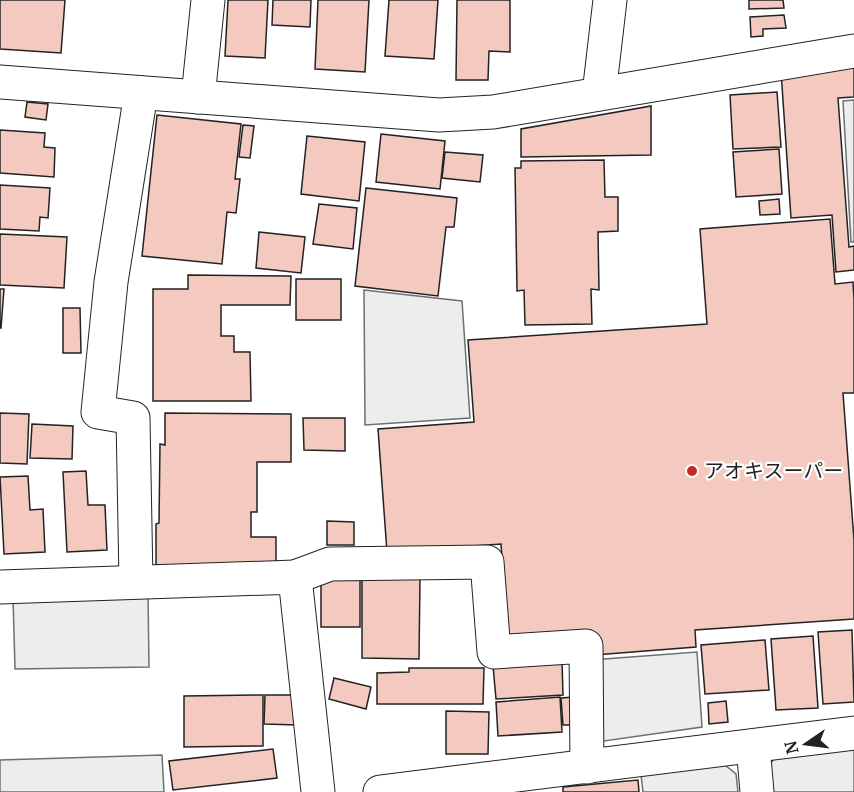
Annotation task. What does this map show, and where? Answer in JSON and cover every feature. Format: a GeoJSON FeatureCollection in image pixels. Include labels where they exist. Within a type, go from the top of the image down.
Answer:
{"type":"FeatureCollection","features":[{"type":"Feature","properties":{"kind":"street"},"geometry":{"type":"LineString","coordinates":[[198,97],[208,0]]}},
{"type":"Feature","properties":{"kind":"street"},"geometry":{"type":"LineString","coordinates":[[599,94],[610,0]]}},
{"type":"Feature","properties":{"kind":"street"},"geometry":{"type":"LineString","coordinates":[[0,82],[439,115],[493,112],[854,51]]}},
{"type":"Feature","properties":{"kind":"street"},"geometry":{"type":"LineString","coordinates":[[136,581],[133,417],[98,412],[111,282],[141,93]]}},
{"type":"Feature","properties":{"kind":"street"},"geometry":{"type":"LineString","coordinates":[[0,587],[295,577],[330,564],[487,562],[494,652],[586,646],[587,767]]}},
{"type":"Feature","properties":{"kind":"street"},"geometry":{"type":"LineString","coordinates":[[295,577],[318,792]]}},
{"type":"Feature","properties":{"kind":"street"},"geometry":{"type":"LineString","coordinates":[[380,792],[549,782],[587,767],[854,734]]}},
{"type":"Feature","properties":{"kind":"street"},"geometry":{"type":"LineString","coordinates":[[753,746],[757,792]]}},
{"type":"Feature","properties":{"kind":"shaded area"},"geometry":{"type":"Polygon","coordinates":[[[854,100],[854,242],[851,242],[843,101],[854,100]]]}},
{"type":"Feature","properties":{"kind":"shaded area"},"geometry":{"type":"Polygon","coordinates":[[[364,290],[462,301],[470,418],[365,425],[364,290]]]}},
{"type":"Feature","properties":{"kind":"shaded area"},"geometry":{"type":"Polygon","coordinates":[[[148,595],[149,667],[15,669],[13,597],[148,595]]]}},
{"type":"Feature","properties":{"kind":"shaded area"},"geometry":{"type":"Polygon","coordinates":[[[697,652],[702,727],[597,742],[591,660],[697,652]]]}},
{"type":"Feature","properties":{"kind":"shaded area"},"geometry":{"type":"Polygon","coordinates":[[[854,749],[854,792],[767,792],[765,770],[775,758],[854,749]]]}},
{"type":"Feature","properties":{"kind":"shaded area"},"geometry":{"type":"Polygon","coordinates":[[[162,755],[164,792],[0,792],[0,760],[162,755]]]}},
{"type":"Feature","properties":{"kind":"shaded area"},"geometry":{"type":"Polygon","coordinates":[[[725,765],[736,774],[738,792],[643,792],[641,775],[725,765]]]}},
{"type":"Feature","properties":{"kind":"building"},"geometry":{"type":"Polygon","coordinates":[[[0,0],[65,0],[61,53],[0,49],[0,0]]]}},
{"type":"Feature","properties":{"kind":"building"},"geometry":{"type":"Polygon","coordinates":[[[228,0],[268,0],[265,58],[225,56],[228,0]]]}},
{"type":"Feature","properties":{"kind":"building"},"geometry":{"type":"Polygon","coordinates":[[[273,0],[311,0],[310,27],[272,25],[273,0]]]}},
{"type":"Feature","properties":{"kind":"building"},"geometry":{"type":"Polygon","coordinates":[[[318,0],[369,0],[365,72],[315,69],[318,0]]]}},
{"type":"Feature","properties":{"kind":"building"},"geometry":{"type":"Polygon","coordinates":[[[389,0],[438,0],[434,59],[385,56],[389,0]]]}},
{"type":"Feature","properties":{"kind":"building"},"geometry":{"type":"Polygon","coordinates":[[[457,0],[510,0],[510,52],[489,51],[488,80],[456,80],[457,0]]]}},
{"type":"Feature","properties":{"kind":"building"},"geometry":{"type":"Polygon","coordinates":[[[749,0],[783,0],[784,8],[749,9],[749,0]]]}},
{"type":"Feature","properties":{"kind":"building"},"geometry":{"type":"Polygon","coordinates":[[[784,15],[786,28],[763,29],[763,36],[751,37],[750,17],[784,15]]]}},
{"type":"Feature","properties":{"kind":"building"},"geometry":{"type":"Polygon","coordinates":[[[854,66],[854,97],[838,98],[849,247],[854,246],[854,270],[836,272],[832,215],[791,218],[781,71],[854,66]]]}},
{"type":"Feature","properties":{"kind":"building"},"geometry":{"type":"Polygon","coordinates":[[[777,92],[781,147],[733,149],[730,95],[777,92]]]}},
{"type":"Feature","properties":{"kind":"building"},"geometry":{"type":"Polygon","coordinates":[[[27,102],[48,104],[46,120],[25,117],[27,102]]]}},
{"type":"Feature","properties":{"kind":"building"},"geometry":{"type":"Polygon","coordinates":[[[651,106],[651,155],[521,157],[521,129],[651,106]]]}},
{"type":"Feature","properties":{"kind":"building"},"geometry":{"type":"Polygon","coordinates":[[[157,115],[241,124],[235,179],[240,179],[236,213],[227,212],[222,264],[142,256],[157,115]]]}},
{"type":"Feature","properties":{"kind":"building"},"geometry":{"type":"Polygon","coordinates":[[[243,125],[254,126],[250,158],[239,157],[243,125]]]}},
{"type":"Feature","properties":{"kind":"building"},"geometry":{"type":"Polygon","coordinates":[[[0,130],[45,133],[44,147],[55,148],[54,177],[0,173],[0,130]]]}},
{"type":"Feature","properties":{"kind":"building"},"geometry":{"type":"Polygon","coordinates":[[[381,134],[445,141],[440,189],[376,182],[381,134]]]}},
{"type":"Feature","properties":{"kind":"building"},"geometry":{"type":"Polygon","coordinates":[[[307,136],[365,142],[359,201],[301,194],[307,136]]]}},
{"type":"Feature","properties":{"kind":"building"},"geometry":{"type":"Polygon","coordinates":[[[779,149],[782,194],[736,197],[733,152],[779,149]]]}},
{"type":"Feature","properties":{"kind":"building"},"geometry":{"type":"Polygon","coordinates":[[[445,152],[483,155],[480,182],[442,178],[445,152]]]}},
{"type":"Feature","properties":{"kind":"building"},"geometry":{"type":"Polygon","coordinates":[[[604,160],[605,197],[618,197],[618,231],[598,232],[599,290],[591,289],[592,324],[525,325],[524,290],[517,291],[515,168],[521,168],[521,161],[604,160]]]}},
{"type":"Feature","properties":{"kind":"building"},"geometry":{"type":"Polygon","coordinates":[[[0,185],[50,188],[48,218],[40,217],[39,231],[0,229],[0,185]]]}},
{"type":"Feature","properties":{"kind":"building"},"geometry":{"type":"Polygon","coordinates":[[[366,188],[457,198],[454,227],[446,227],[438,296],[355,286],[366,188]]]}},
{"type":"Feature","properties":{"kind":"building"},"geometry":{"type":"Polygon","coordinates":[[[779,199],[780,214],[760,215],[759,201],[779,199]]]}},
{"type":"Feature","properties":{"kind":"building"},"geometry":{"type":"Polygon","coordinates":[[[319,204],[357,208],[353,249],[313,244],[319,204]]]}},
{"type":"Feature","properties":{"kind":"building"},"geometry":{"type":"Polygon","coordinates":[[[830,219],[835,284],[853,282],[854,393],[843,393],[854,540],[854,619],[695,630],[696,647],[594,655],[508,643],[501,544],[387,552],[378,429],[474,422],[468,340],[707,324],[700,229],[830,219]]]}},
{"type":"Feature","properties":{"kind":"building"},"geometry":{"type":"Polygon","coordinates":[[[259,232],[305,237],[301,273],[256,268],[259,232]]]}},
{"type":"Feature","properties":{"kind":"building"},"geometry":{"type":"Polygon","coordinates":[[[0,234],[67,237],[64,288],[0,285],[0,234]]]}},
{"type":"Feature","properties":{"kind":"building"},"geometry":{"type":"Polygon","coordinates":[[[188,275],[291,276],[290,305],[221,305],[221,336],[234,336],[234,352],[250,352],[251,401],[153,401],[153,289],[188,289],[188,275]]]}},
{"type":"Feature","properties":{"kind":"building"},"geometry":{"type":"Polygon","coordinates":[[[296,279],[341,279],[341,320],[296,320],[296,279]]]}},
{"type":"Feature","properties":{"kind":"building"},"geometry":{"type":"Polygon","coordinates":[[[0,289],[4,289],[1,328],[0,328],[0,289]]]}},
{"type":"Feature","properties":{"kind":"building"},"geometry":{"type":"Polygon","coordinates":[[[63,308],[80,308],[81,353],[63,353],[63,308]]]}},
{"type":"Feature","properties":{"kind":"building"},"geometry":{"type":"Polygon","coordinates":[[[0,413],[29,414],[27,464],[0,463],[0,413]]]}},
{"type":"Feature","properties":{"kind":"building"},"geometry":{"type":"Polygon","coordinates":[[[165,413],[291,414],[291,462],[257,462],[257,512],[251,512],[251,537],[276,537],[276,565],[156,565],[160,444],[165,445],[165,413]]]}},
{"type":"Feature","properties":{"kind":"building"},"geometry":{"type":"Polygon","coordinates":[[[303,418],[345,418],[345,451],[304,450],[303,418]]]}},
{"type":"Feature","properties":{"kind":"building"},"geometry":{"type":"Polygon","coordinates":[[[32,424],[73,426],[72,459],[30,458],[32,424]]]}},
{"type":"Feature","properties":{"kind":"building"},"geometry":{"type":"Polygon","coordinates":[[[86,471],[88,505],[105,505],[107,550],[67,552],[63,472],[86,471]]]}},
{"type":"Feature","properties":{"kind":"building"},"geometry":{"type":"Polygon","coordinates":[[[28,476],[30,510],[43,509],[45,552],[4,554],[0,477],[28,476]]]}},
{"type":"Feature","properties":{"kind":"building"},"geometry":{"type":"Polygon","coordinates":[[[327,521],[354,522],[354,545],[327,545],[327,521]]]}},
{"type":"Feature","properties":{"kind":"building"},"geometry":{"type":"Polygon","coordinates":[[[321,577],[360,577],[360,627],[321,627],[321,577]]]}},
{"type":"Feature","properties":{"kind":"building"},"geometry":{"type":"Polygon","coordinates":[[[362,577],[420,578],[419,659],[362,658],[362,577]]]}},
{"type":"Feature","properties":{"kind":"building"},"geometry":{"type":"Polygon","coordinates":[[[852,630],[854,702],[823,704],[818,632],[852,630]]]}},
{"type":"Feature","properties":{"kind":"building"},"geometry":{"type":"Polygon","coordinates":[[[813,636],[818,708],[776,710],[771,639],[813,636]]]}},
{"type":"Feature","properties":{"kind":"building"},"geometry":{"type":"Polygon","coordinates":[[[765,640],[769,690],[705,694],[701,645],[765,640]]]}},
{"type":"Feature","properties":{"kind":"building"},"geometry":{"type":"Polygon","coordinates":[[[562,661],[563,695],[496,699],[493,666],[562,661]]]}},
{"type":"Feature","properties":{"kind":"building"},"geometry":{"type":"Polygon","coordinates":[[[409,668],[484,668],[483,704],[377,704],[377,673],[409,672],[409,668]]]}},
{"type":"Feature","properties":{"kind":"building"},"geometry":{"type":"Polygon","coordinates":[[[334,678],[371,687],[366,709],[329,699],[334,678]]]}},
{"type":"Feature","properties":{"kind":"building"},"geometry":{"type":"Polygon","coordinates":[[[263,695],[263,746],[184,747],[184,696],[263,695]]]}},
{"type":"Feature","properties":{"kind":"building"},"geometry":{"type":"Polygon","coordinates":[[[265,695],[297,695],[297,725],[264,724],[265,695]]]}},
{"type":"Feature","properties":{"kind":"building"},"geometry":{"type":"Polygon","coordinates":[[[560,697],[562,732],[498,736],[496,702],[560,697]]]}},
{"type":"Feature","properties":{"kind":"building"},"geometry":{"type":"Polygon","coordinates":[[[574,697],[576,725],[563,725],[561,698],[574,697]]]}},
{"type":"Feature","properties":{"kind":"building"},"geometry":{"type":"Polygon","coordinates":[[[726,701],[728,722],[709,724],[708,703],[726,701]]]}},
{"type":"Feature","properties":{"kind":"building"},"geometry":{"type":"Polygon","coordinates":[[[446,711],[489,712],[488,754],[446,754],[446,711]]]}},
{"type":"Feature","properties":{"kind":"building"},"geometry":{"type":"Polygon","coordinates":[[[273,749],[277,778],[173,790],[169,761],[273,749]]]}},
{"type":"Feature","properties":{"kind":"building"},"geometry":{"type":"Polygon","coordinates":[[[638,780],[639,792],[563,792],[563,787],[638,780]]]}},
{"type":"Feature","properties":{"kind":"place","name":"アオキスーパー"},"geometry":{"type":"Point","coordinates":[692,471]}}]}
